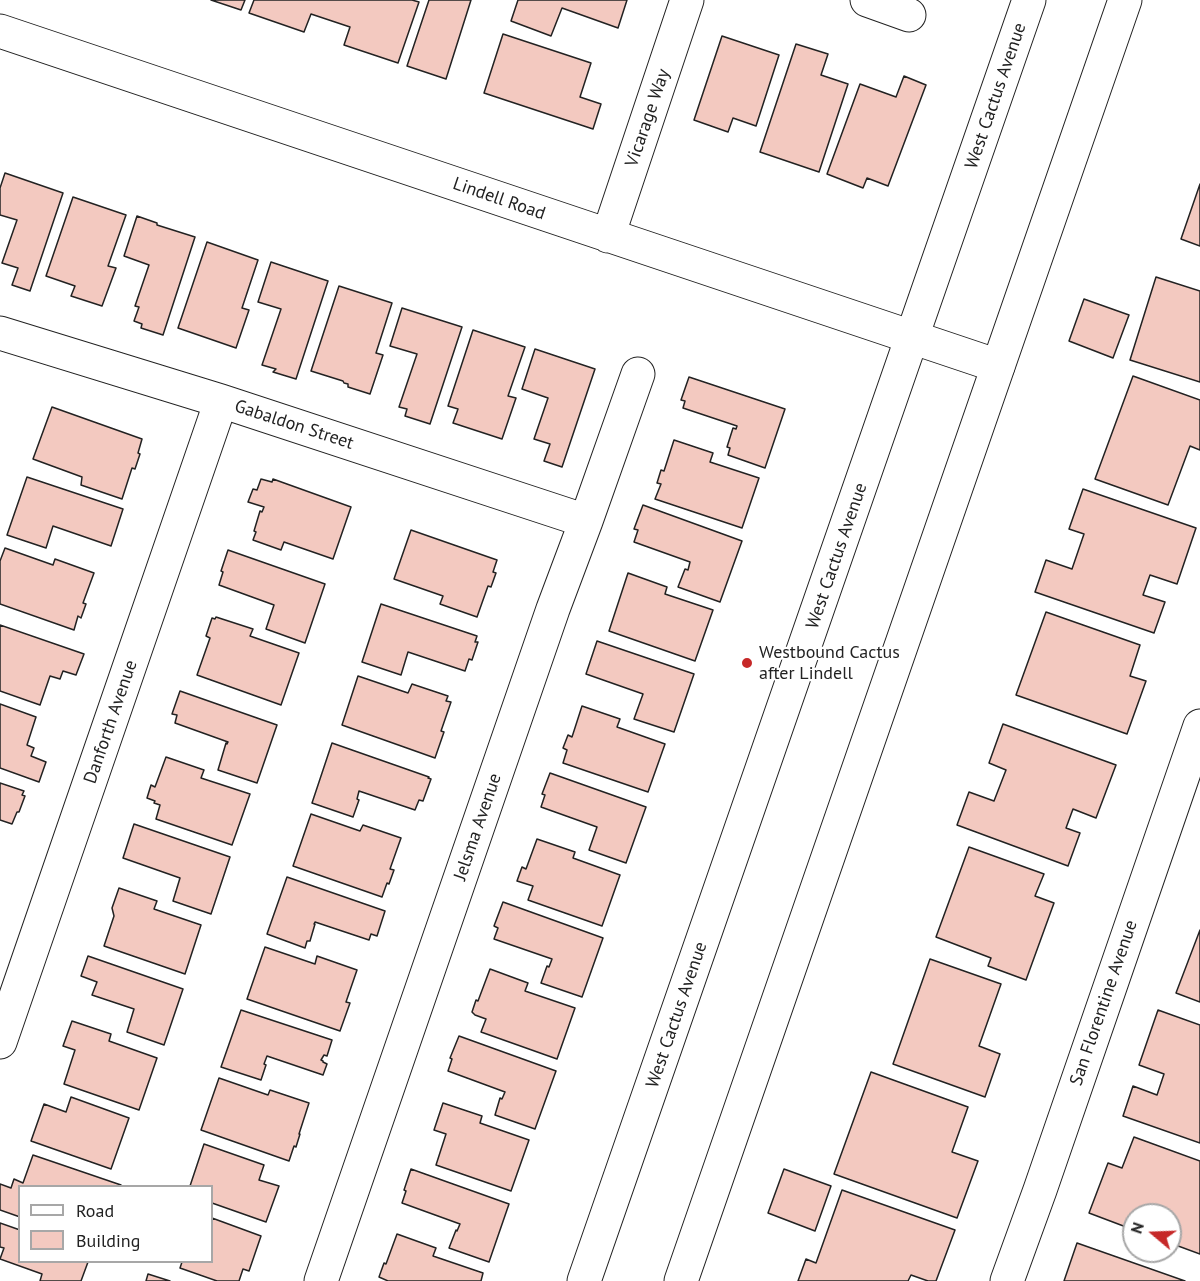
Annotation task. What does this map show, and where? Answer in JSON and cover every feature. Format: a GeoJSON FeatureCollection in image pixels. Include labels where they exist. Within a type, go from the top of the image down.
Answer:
{"type":"FeatureCollection","features":[{"type":"Feature","properties":{"kind":"street","name":"Vicarage Way"},"geometry":{"type":"LineString","coordinates":[[608,236],[687,0]]}},
{"type":"Feature","properties":{"kind":"street"},"geometry":{"type":"LineString","coordinates":[[867,0],[909,15]]}},
{"type":"Feature","properties":{"kind":"street","name":"West Cactus Avenue"},"geometry":{"type":"LineString","coordinates":[[584,1281],[1029,0]]}},
{"type":"Feature","properties":{"kind":"street"},"geometry":{"type":"LineString","coordinates":[[681,1281],[1125,0]]}},
{"type":"Feature","properties":{"kind":"street","name":"Lindell Road"},"geometry":{"type":"LineString","coordinates":[[0,31],[998,366]]}},
{"type":"Feature","properties":{"kind":"street","name":"Gabaldon Street"},"geometry":{"type":"LineString","coordinates":[[0,333],[222,401],[586,520]]}},
{"type":"Feature","properties":{"kind":"street","name":"Jelsma Avenue"},"geometry":{"type":"LineString","coordinates":[[321,1281],[545,631],[638,374]]}},
{"type":"Feature","properties":{"kind":"street","name":"Danforth Avenue"},"geometry":{"type":"LineString","coordinates":[[0,1042],[222,401]]}},
{"type":"Feature","properties":{"kind":"street","name":"San Florentine Avenue"},"geometry":{"type":"LineString","coordinates":[[1007,1281],[1200,726]]}},
{"type":"Feature","properties":{"kind":"building"},"geometry":{"type":"Polygon","coordinates":[[[211,0],[245,0],[241,10],[211,0]]]}},
{"type":"Feature","properties":{"kind":"building"},"geometry":{"type":"Polygon","coordinates":[[[254,0],[412,0],[419,2],[398,63],[344,45],[350,27],[311,14],[304,32],[249,13],[254,0]]]}},
{"type":"Feature","properties":{"kind":"building"},"geometry":{"type":"Polygon","coordinates":[[[429,0],[471,0],[446,79],[407,66],[429,0]]]}},
{"type":"Feature","properties":{"kind":"building"},"geometry":{"type":"Polygon","coordinates":[[[518,0],[627,0],[618,28],[562,8],[551,36],[511,21],[518,0]]]}},
{"type":"Feature","properties":{"kind":"building"},"geometry":{"type":"Polygon","coordinates":[[[503,34],[591,63],[580,97],[601,104],[593,129],[484,93],[503,34]]]}},
{"type":"Feature","properties":{"kind":"building"},"geometry":{"type":"Polygon","coordinates":[[[722,36],[779,55],[756,126],[733,118],[728,132],[694,120],[722,36]]]}},
{"type":"Feature","properties":{"kind":"building"},"geometry":{"type":"Polygon","coordinates":[[[796,44],[828,54],[821,75],[848,84],[819,172],[760,152],[796,44]]]}},
{"type":"Feature","properties":{"kind":"building"},"geometry":{"type":"Polygon","coordinates":[[[904,76],[926,85],[888,186],[867,178],[863,188],[827,174],[860,84],[896,97],[904,76]]]}},
{"type":"Feature","properties":{"kind":"building"},"geometry":{"type":"Polygon","coordinates":[[[5,173],[63,193],[30,291],[12,285],[18,268],[2,263],[17,220],[0,215],[0,188],[5,173]]]}},
{"type":"Feature","properties":{"kind":"building"},"geometry":{"type":"Polygon","coordinates":[[[1200,184],[1200,246],[1181,239],[1200,184]]]}},
{"type":"Feature","properties":{"kind":"building"},"geometry":{"type":"Polygon","coordinates":[[[73,197],[126,215],[108,266],[116,268],[102,306],[71,296],[75,286],[46,276],[73,197]]]}},
{"type":"Feature","properties":{"kind":"building"},"geometry":{"type":"Polygon","coordinates":[[[137,216],[195,237],[163,335],[141,328],[142,324],[134,321],[139,307],[135,306],[149,265],[124,256],[137,216]]]}},
{"type":"Feature","properties":{"kind":"building"},"geometry":{"type":"Polygon","coordinates":[[[207,242],[258,260],[242,308],[249,310],[236,348],[178,328],[207,242]]]}},
{"type":"Feature","properties":{"kind":"building"},"geometry":{"type":"Polygon","coordinates":[[[271,262],[328,281],[296,379],[273,372],[276,369],[262,365],[281,309],[258,302],[271,262]]]}},
{"type":"Feature","properties":{"kind":"building"},"geometry":{"type":"Polygon","coordinates":[[[1156,277],[1200,291],[1200,382],[1130,360],[1156,277]]]}},
{"type":"Feature","properties":{"kind":"building"},"geometry":{"type":"Polygon","coordinates":[[[339,286],[392,303],[376,353],[383,355],[370,394],[348,387],[348,384],[343,381],[311,371],[339,286]]]}},
{"type":"Feature","properties":{"kind":"building"},"geometry":{"type":"Polygon","coordinates":[[[1084,299],[1129,315],[1113,358],[1069,341],[1084,299]]]}},
{"type":"Feature","properties":{"kind":"building"},"geometry":{"type":"Polygon","coordinates":[[[402,308],[462,327],[430,424],[405,416],[407,409],[399,407],[417,354],[390,346],[402,308]]]}},
{"type":"Feature","properties":{"kind":"building"},"geometry":{"type":"Polygon","coordinates":[[[473,330],[525,347],[508,396],[516,398],[502,439],[453,423],[458,409],[448,406],[473,330]]]}},
{"type":"Feature","properties":{"kind":"building"},"geometry":{"type":"Polygon","coordinates":[[[535,349],[595,369],[562,467],[544,461],[550,444],[534,439],[548,398],[522,389],[535,349]]]}},
{"type":"Feature","properties":{"kind":"building"},"geometry":{"type":"Polygon","coordinates":[[[1133,376],[1200,400],[1200,450],[1190,446],[1168,505],[1095,479],[1133,376]]]}},
{"type":"Feature","properties":{"kind":"building"},"geometry":{"type":"Polygon","coordinates":[[[689,377],[785,409],[765,468],[728,455],[730,448],[727,447],[733,428],[736,429],[737,426],[683,408],[685,401],[681,400],[689,377]]]}},
{"type":"Feature","properties":{"kind":"building"},"geometry":{"type":"Polygon","coordinates":[[[52,407],[142,439],[135,469],[132,468],[122,499],[81,485],[82,477],[33,459],[52,407]]]}},
{"type":"Feature","properties":{"kind":"building"},"geometry":{"type":"Polygon","coordinates":[[[674,440],[713,453],[710,462],[759,478],[742,528],[655,499],[661,484],[657,483],[661,470],[664,471],[674,440]]]}},
{"type":"Feature","properties":{"kind":"building"},"geometry":{"type":"Polygon","coordinates":[[[27,477],[123,509],[111,546],[53,526],[46,548],[7,535],[27,477]]]}},
{"type":"Feature","properties":{"kind":"building"},"geometry":{"type":"Polygon","coordinates":[[[261,479],[272,482],[273,479],[351,507],[333,559],[284,542],[281,550],[253,540],[260,511],[262,512],[264,507],[248,502],[253,489],[257,490],[261,479]]]}},
{"type":"Feature","properties":{"kind":"building"},"geometry":{"type":"Polygon","coordinates":[[[1083,489],[1196,528],[1177,584],[1150,575],[1143,595],[1165,602],[1154,633],[1035,592],[1046,560],[1072,569],[1084,534],[1069,529],[1083,489]]]}},
{"type":"Feature","properties":{"kind":"building"},"geometry":{"type":"Polygon","coordinates":[[[643,505],[742,541],[720,602],[678,587],[690,562],[634,542],[638,530],[634,529],[643,505]]]}},
{"type":"Feature","properties":{"kind":"building"},"geometry":{"type":"Polygon","coordinates":[[[411,530],[497,560],[493,572],[496,573],[491,587],[488,586],[477,617],[440,604],[443,596],[394,579],[411,530]]]}},
{"type":"Feature","properties":{"kind":"building"},"geometry":{"type":"Polygon","coordinates":[[[5,548],[53,565],[55,559],[94,573],[83,603],[86,604],[81,618],[78,616],[74,630],[0,604],[0,561],[5,548]]]}},
{"type":"Feature","properties":{"kind":"building"},"geometry":{"type":"Polygon","coordinates":[[[228,550],[325,584],[305,643],[266,629],[274,605],[219,585],[228,550]]]}},
{"type":"Feature","properties":{"kind":"building"},"geometry":{"type":"Polygon","coordinates":[[[628,573],[667,587],[665,594],[713,610],[695,661],[609,631],[628,573]]]}},
{"type":"Feature","properties":{"kind":"building"},"geometry":{"type":"Polygon","coordinates":[[[381,604],[477,636],[475,642],[478,642],[472,660],[469,659],[465,671],[408,652],[401,675],[362,662],[381,604]]]}},
{"type":"Feature","properties":{"kind":"building"},"geometry":{"type":"Polygon","coordinates":[[[1046,612],[1140,645],[1130,676],[1146,681],[1127,734],[1016,695],[1046,612]]]}},
{"type":"Feature","properties":{"kind":"building"},"geometry":{"type":"Polygon","coordinates":[[[216,617],[253,629],[250,636],[299,653],[281,705],[197,675],[210,638],[206,636],[212,618],[216,617]]]}},
{"type":"Feature","properties":{"kind":"building"},"geometry":{"type":"Polygon","coordinates":[[[0,625],[84,654],[76,675],[63,671],[60,679],[50,676],[40,705],[0,691],[0,625]]]}},
{"type":"Feature","properties":{"kind":"building"},"geometry":{"type":"Polygon","coordinates":[[[597,641],[694,674],[674,732],[634,719],[643,694],[586,674],[597,641]]]}},
{"type":"Feature","properties":{"kind":"building"},"geometry":{"type":"Polygon","coordinates":[[[358,676],[408,693],[412,684],[448,696],[446,701],[451,702],[435,758],[342,725],[358,676]]]}},
{"type":"Feature","properties":{"kind":"building"},"geometry":{"type":"Polygon","coordinates":[[[180,691],[277,725],[257,783],[218,770],[228,742],[175,723],[177,715],[172,714],[180,691]]]}},
{"type":"Feature","properties":{"kind":"building"},"geometry":{"type":"Polygon","coordinates":[[[0,704],[36,717],[27,745],[34,748],[31,756],[46,762],[39,782],[0,768],[0,704]]]}},
{"type":"Feature","properties":{"kind":"building"},"geometry":{"type":"Polygon","coordinates":[[[582,706],[620,719],[617,727],[665,744],[648,792],[563,763],[567,750],[563,748],[568,735],[572,737],[582,706]]]}},
{"type":"Feature","properties":{"kind":"building"},"geometry":{"type":"Polygon","coordinates":[[[1003,724],[1116,765],[1096,818],[1073,809],[1066,828],[1080,833],[1068,866],[957,825],[969,792],[994,801],[1006,770],[989,763],[1003,724]]]}},
{"type":"Feature","properties":{"kind":"building"},"geometry":{"type":"Polygon","coordinates":[[[332,743],[429,777],[431,779],[423,801],[419,800],[415,810],[359,791],[357,799],[359,800],[353,817],[312,803],[332,743]]]}},
{"type":"Feature","properties":{"kind":"building"},"geometry":{"type":"Polygon","coordinates":[[[166,757],[204,770],[201,778],[250,794],[232,845],[156,819],[160,805],[147,798],[151,785],[155,787],[166,757]]]}},
{"type":"Feature","properties":{"kind":"building"},"geometry":{"type":"Polygon","coordinates":[[[550,773],[646,807],[626,863],[589,850],[597,827],[541,807],[545,795],[542,794],[550,773]]]}},
{"type":"Feature","properties":{"kind":"building"},"geometry":{"type":"Polygon","coordinates":[[[0,783],[24,791],[22,795],[25,796],[12,824],[0,820],[0,783]]]}},
{"type":"Feature","properties":{"kind":"building"},"geometry":{"type":"Polygon","coordinates":[[[311,814],[360,831],[363,825],[401,838],[390,869],[394,870],[382,897],[293,866],[311,814]]]}},
{"type":"Feature","properties":{"kind":"building"},"geometry":{"type":"Polygon","coordinates":[[[134,824],[230,857],[211,914],[173,901],[180,878],[123,858],[134,824]]]}},
{"type":"Feature","properties":{"kind":"building"},"geometry":{"type":"Polygon","coordinates":[[[537,839],[575,852],[573,858],[620,875],[602,926],[528,900],[533,886],[517,881],[522,867],[526,869],[537,839]]]}},
{"type":"Feature","properties":{"kind":"building"},"geometry":{"type":"Polygon","coordinates":[[[969,847],[1044,874],[1035,896],[1054,903],[1026,980],[988,966],[991,958],[936,937],[969,847]]]}},
{"type":"Feature","properties":{"kind":"building"},"geometry":{"type":"Polygon","coordinates":[[[287,877],[385,911],[377,936],[371,934],[369,940],[315,922],[310,941],[307,941],[305,948],[267,934],[287,877]]]}},
{"type":"Feature","properties":{"kind":"building"},"geometry":{"type":"Polygon","coordinates":[[[119,888],[157,901],[154,909],[201,925],[185,974],[104,946],[114,916],[112,908],[119,888]]]}},
{"type":"Feature","properties":{"kind":"building"},"geometry":{"type":"Polygon","coordinates":[[[503,902],[603,938],[582,997],[541,983],[552,959],[494,939],[498,928],[494,926],[503,902]]]}},
{"type":"Feature","properties":{"kind":"building"},"geometry":{"type":"Polygon","coordinates":[[[1200,930],[1200,1002],[1176,993],[1200,930]]]}},
{"type":"Feature","properties":{"kind":"building"},"geometry":{"type":"Polygon","coordinates":[[[265,947],[315,964],[317,956],[357,970],[346,1002],[350,1003],[340,1031],[247,999],[265,947]]]}},
{"type":"Feature","properties":{"kind":"building"},"geometry":{"type":"Polygon","coordinates":[[[88,956],[183,989],[164,1045],[127,1032],[134,1009],[92,995],[97,982],[81,976],[88,956]]]}},
{"type":"Feature","properties":{"kind":"building"},"geometry":{"type":"Polygon","coordinates":[[[930,959],[1001,984],[979,1046],[1000,1054],[985,1097],[893,1064],[930,959]]]}},
{"type":"Feature","properties":{"kind":"building"},"geometry":{"type":"Polygon","coordinates":[[[490,969],[528,983],[525,991],[575,1008],[557,1059],[481,1032],[486,1019],[472,1012],[490,969]]]}},
{"type":"Feature","properties":{"kind":"building"},"geometry":{"type":"Polygon","coordinates":[[[241,1010],[332,1040],[327,1056],[324,1055],[321,1060],[327,1064],[323,1075],[267,1056],[261,1080],[221,1067],[241,1010]]]}},
{"type":"Feature","properties":{"kind":"building"},"geometry":{"type":"Polygon","coordinates":[[[1158,1010],[1200,1025],[1200,1143],[1123,1116],[1133,1086],[1157,1095],[1164,1074],[1139,1065],[1158,1010]]]}},
{"type":"Feature","properties":{"kind":"building"},"geometry":{"type":"Polygon","coordinates":[[[72,1021],[111,1034],[109,1041],[157,1058],[139,1110],[64,1084],[75,1050],[63,1046],[72,1021]]]}},
{"type":"Feature","properties":{"kind":"building"},"geometry":{"type":"Polygon","coordinates":[[[459,1036],[556,1071],[535,1129],[495,1115],[500,1098],[502,1099],[505,1092],[448,1071],[452,1059],[450,1058],[459,1036]]]}},
{"type":"Feature","properties":{"kind":"building"},"geometry":{"type":"Polygon","coordinates":[[[871,1072],[968,1107],[952,1152],[978,1161],[957,1218],[834,1174],[871,1072]]]}},
{"type":"Feature","properties":{"kind":"building"},"geometry":{"type":"Polygon","coordinates":[[[219,1078],[268,1095],[270,1090],[309,1103],[296,1147],[294,1146],[289,1161],[201,1130],[219,1078]]]}},
{"type":"Feature","properties":{"kind":"building"},"geometry":{"type":"Polygon","coordinates":[[[71,1097],[129,1118],[111,1169],[31,1141],[44,1104],[66,1112],[71,1097]]]}},
{"type":"Feature","properties":{"kind":"building"},"geometry":{"type":"Polygon","coordinates":[[[443,1103],[482,1116],[480,1123],[529,1140],[511,1191],[436,1165],[446,1134],[434,1130],[443,1103]]]}},
{"type":"Feature","properties":{"kind":"building"},"geometry":{"type":"Polygon","coordinates":[[[1134,1137],[1200,1161],[1200,1254],[1182,1247],[1182,1203],[1122,1203],[1122,1225],[1089,1213],[1108,1163],[1122,1168],[1134,1137]]]}},
{"type":"Feature","properties":{"kind":"building"},"geometry":{"type":"Polygon","coordinates":[[[204,1144],[264,1165],[259,1180],[279,1186],[266,1222],[213,1203],[213,1185],[190,1185],[204,1144]]]}},
{"type":"Feature","properties":{"kind":"building"},"geometry":{"type":"Polygon","coordinates":[[[33,1155],[121,1185],[18,1185],[18,1216],[0,1210],[0,1184],[11,1188],[14,1179],[23,1183],[33,1155]]]}},
{"type":"Feature","properties":{"kind":"building"},"geometry":{"type":"Polygon","coordinates":[[[411,1169],[509,1204],[489,1262],[449,1248],[460,1224],[402,1203],[411,1169]]]}},
{"type":"Feature","properties":{"kind":"building"},"geometry":{"type":"Polygon","coordinates":[[[784,1169],[831,1186],[815,1231],[768,1213],[784,1169]]]}},
{"type":"Feature","properties":{"kind":"building"},"geometry":{"type":"Polygon","coordinates":[[[842,1190],[955,1230],[936,1281],[928,1281],[911,1275],[908,1281],[798,1281],[806,1259],[816,1263],[842,1190]]]}},
{"type":"Feature","properties":{"kind":"building"},"geometry":{"type":"Polygon","coordinates":[[[213,1218],[261,1236],[249,1271],[243,1269],[239,1281],[217,1281],[180,1268],[182,1263],[213,1263],[213,1218]]]}},
{"type":"Feature","properties":{"kind":"building"},"geometry":{"type":"Polygon","coordinates":[[[0,1223],[18,1229],[18,1263],[88,1263],[81,1281],[40,1281],[42,1274],[0,1259],[4,1248],[0,1247],[0,1223]]]}},
{"type":"Feature","properties":{"kind":"building"},"geometry":{"type":"Polygon","coordinates":[[[397,1234],[436,1248],[433,1256],[483,1273],[481,1281],[388,1281],[379,1277],[397,1234]]]}},
{"type":"Feature","properties":{"kind":"building"},"geometry":{"type":"Polygon","coordinates":[[[1077,1243],[1122,1259],[1122,1263],[1134,1263],[1185,1281],[1064,1281],[1077,1243]]]}},
{"type":"Feature","properties":{"kind":"building"},"geometry":{"type":"Polygon","coordinates":[[[148,1274],[170,1281],[146,1281],[148,1274]]]}},
{"type":"Feature","properties":{"kind":"place","name":"Westbound Cactus after Lindell"},"geometry":{"type":"Point","coordinates":[747,663]}}]}
